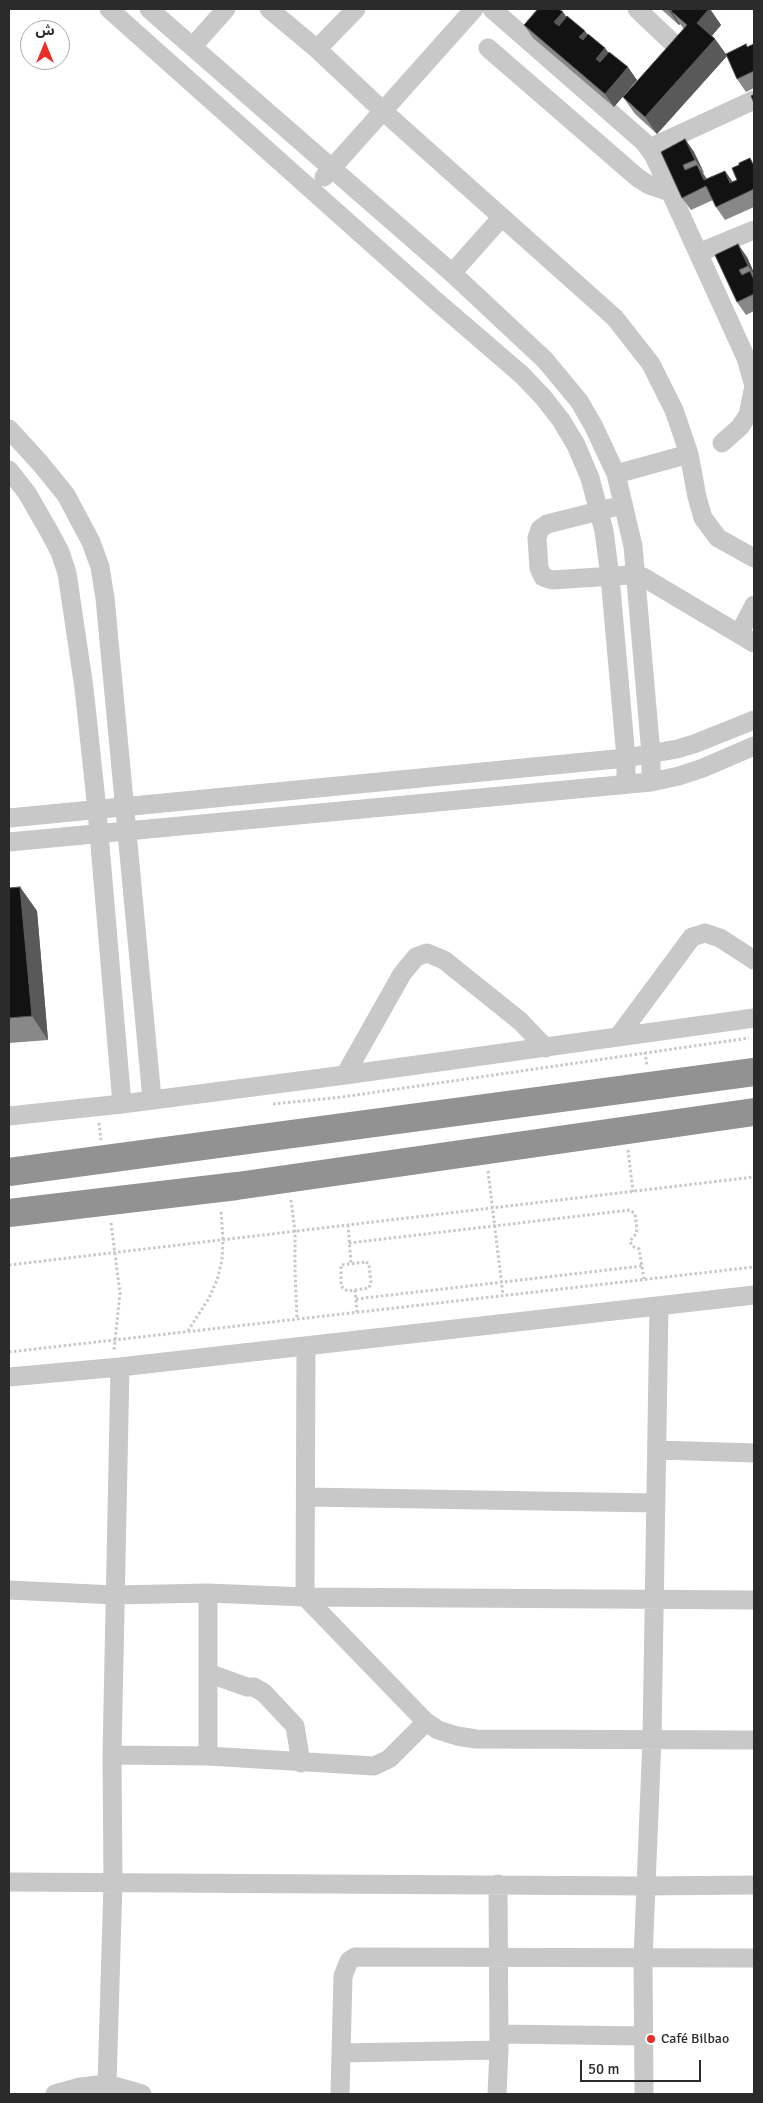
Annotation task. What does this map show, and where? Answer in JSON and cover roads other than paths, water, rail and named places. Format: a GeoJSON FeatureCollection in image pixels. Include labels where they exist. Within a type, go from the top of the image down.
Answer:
{"type":"FeatureCollection","features":[{"type":"Feature","properties":{"kind":"highway"},"geometry":{"type":"LineString","coordinates":[[9,1172],[754,1072]]}},
{"type":"Feature","properties":{"kind":"highway"},"geometry":{"type":"LineString","coordinates":[[9,1213],[237,1186],[754,1112]]}},
{"type":"Feature","properties":{"kind":"street"},"geometry":{"type":"LineString","coordinates":[[109,9],[435,300],[522,375],[543,397],[560,420],[576,445],[590,478],[599,511],[610,577],[626,758],[626,784]]}},
{"type":"Feature","properties":{"kind":"street"},"geometry":{"type":"LineString","coordinates":[[149,9],[452,273],[545,360],[564,381],[594,425],[616,474],[633,546],[651,754],[651,782]]}},
{"type":"Feature","properties":{"kind":"street"},"geometry":{"type":"LineString","coordinates":[[193,46],[226,9]]}},
{"type":"Feature","properties":{"kind":"street"},"geometry":{"type":"LineString","coordinates":[[269,9],[317,49],[383,111],[615,318],[637,343],[663,386],[674,410],[689,454],[699,508],[710,529],[718,538],[754,558]]}},
{"type":"Feature","properties":{"kind":"street"},"geometry":{"type":"LineString","coordinates":[[317,49],[356,9]]}},
{"type":"Feature","properties":{"kind":"street"},"geometry":{"type":"LineString","coordinates":[[313,190],[474,9]]}},
{"type":"Feature","properties":{"kind":"street"},"geometry":{"type":"LineString","coordinates":[[492,9],[650,148],[698,253],[750,356],[754,386],[748,416],[740,427],[722,443]]}},
{"type":"Feature","properties":{"kind":"street"},"geometry":{"type":"LineString","coordinates":[[637,9],[677,47],[678,57],[675,64],[661,78]]}},
{"type":"Feature","properties":{"kind":"street"},"geometry":{"type":"LineString","coordinates":[[488,48],[638,178],[649,185],[670,192]]}},
{"type":"Feature","properties":{"kind":"street"},"geometry":{"type":"LineString","coordinates":[[529,83],[550,59]]}},
{"type":"Feature","properties":{"kind":"street"},"geometry":{"type":"LineString","coordinates":[[650,148],[754,100]]}},
{"type":"Feature","properties":{"kind":"street"},"geometry":{"type":"LineString","coordinates":[[619,120],[633,106]]}},
{"type":"Feature","properties":{"kind":"street"},"geometry":{"type":"LineString","coordinates":[[452,273],[502,217]]}},
{"type":"Feature","properties":{"kind":"street"},"geometry":{"type":"LineString","coordinates":[[698,253],[754,230]]}},
{"type":"Feature","properties":{"kind":"street"},"geometry":{"type":"LineString","coordinates":[[9,429],[66,495],[91,542],[100,567],[106,607],[152,1099]]}},
{"type":"Feature","properties":{"kind":"street"},"geometry":{"type":"LineString","coordinates":[[616,474],[689,454]]}},
{"type":"Feature","properties":{"kind":"street"},"geometry":{"type":"LineString","coordinates":[[9,470],[27,493],[50,533],[60,552],[67,573],[84,688],[97,810],[122,1104]]}},
{"type":"Feature","properties":{"kind":"street"},"geometry":{"type":"LineString","coordinates":[[624,504],[543,526],[537,538],[539,568],[543,576],[552,580],[643,577],[746,639],[754,604]]}},
{"type":"Feature","properties":{"kind":"street"},"geometry":{"type":"LineString","coordinates":[[9,818],[626,758],[694,744],[754,720]]}},
{"type":"Feature","properties":{"kind":"street"},"geometry":{"type":"LineString","coordinates":[[9,842],[651,782],[679,776],[751,750]]}},
{"type":"Feature","properties":{"kind":"street"},"geometry":{"type":"LineString","coordinates":[[618,1037],[692,937],[705,933],[720,938],[754,960]]}},
{"type":"Feature","properties":{"kind":"street"},"geometry":{"type":"LineString","coordinates":[[344,1075],[402,974],[416,957],[427,953],[444,960],[520,1021],[546,1048]]}},
{"type":"Feature","properties":{"kind":"street"},"geometry":{"type":"LineString","coordinates":[[9,1116],[122,1104],[344,1075],[754,1018]]}},
{"type":"Feature","properties":{"kind":"street"},"geometry":{"type":"LineString","coordinates":[[9,1377],[115,1368],[754,1295]]}},
{"type":"Feature","properties":{"kind":"street"},"geometry":{"type":"LineString","coordinates":[[644,2094],[643,1959],[652,1739],[659,1306]]}},
{"type":"Feature","properties":{"kind":"street"},"geometry":{"type":"LineString","coordinates":[[306,1346],[305,1597],[426,1722],[438,1730],[476,1739],[754,1740]]}},
{"type":"Feature","properties":{"kind":"street"},"geometry":{"type":"LineString","coordinates":[[107,2084],[113,1883],[115,1368]]}},
{"type":"Feature","properties":{"kind":"street"},"geometry":{"type":"LineString","coordinates":[[658,1450],[754,1453]]}},
{"type":"Feature","properties":{"kind":"street"},"geometry":{"type":"LineString","coordinates":[[306,1497],[656,1503]]}},
{"type":"Feature","properties":{"kind":"street"},"geometry":{"type":"LineString","coordinates":[[9,1590],[115,1595],[208,1593],[305,1597],[754,1600]]}},
{"type":"Feature","properties":{"kind":"street"},"geometry":{"type":"LineString","coordinates":[[208,1593],[208,1756]]}},
{"type":"Feature","properties":{"kind":"street"},"geometry":{"type":"LineString","coordinates":[[208,1673],[264,1692],[296,1726],[301,1763]]}},
{"type":"Feature","properties":{"kind":"street"},"geometry":{"type":"LineString","coordinates":[[112,1755],[208,1756],[374,1766],[389,1758],[426,1722]]}},
{"type":"Feature","properties":{"kind":"street"},"geometry":{"type":"LineString","coordinates":[[9,1882],[754,1885]]}},
{"type":"Feature","properties":{"kind":"street"},"geometry":{"type":"LineString","coordinates":[[497,2094],[499,2042],[498,1884]]}},
{"type":"Feature","properties":{"kind":"street"},"geometry":{"type":"LineString","coordinates":[[340,2094],[343,1976],[349,1961],[355,1957],[754,1958]]}},
{"type":"Feature","properties":{"kind":"street"},"geometry":{"type":"LineString","coordinates":[[340,2053],[499,2042],[644,2036]]}},
{"type":"Feature","properties":{"kind":"street"},"geometry":{"type":"LineString","coordinates":[[55,2094],[80,2087],[107,2084],[142,2094]]}},
{"type":"Feature","properties":{"kind":"place","name":"Café Bilbao"},"geometry":{"type":"Point","coordinates":[651,2039]}}]}
